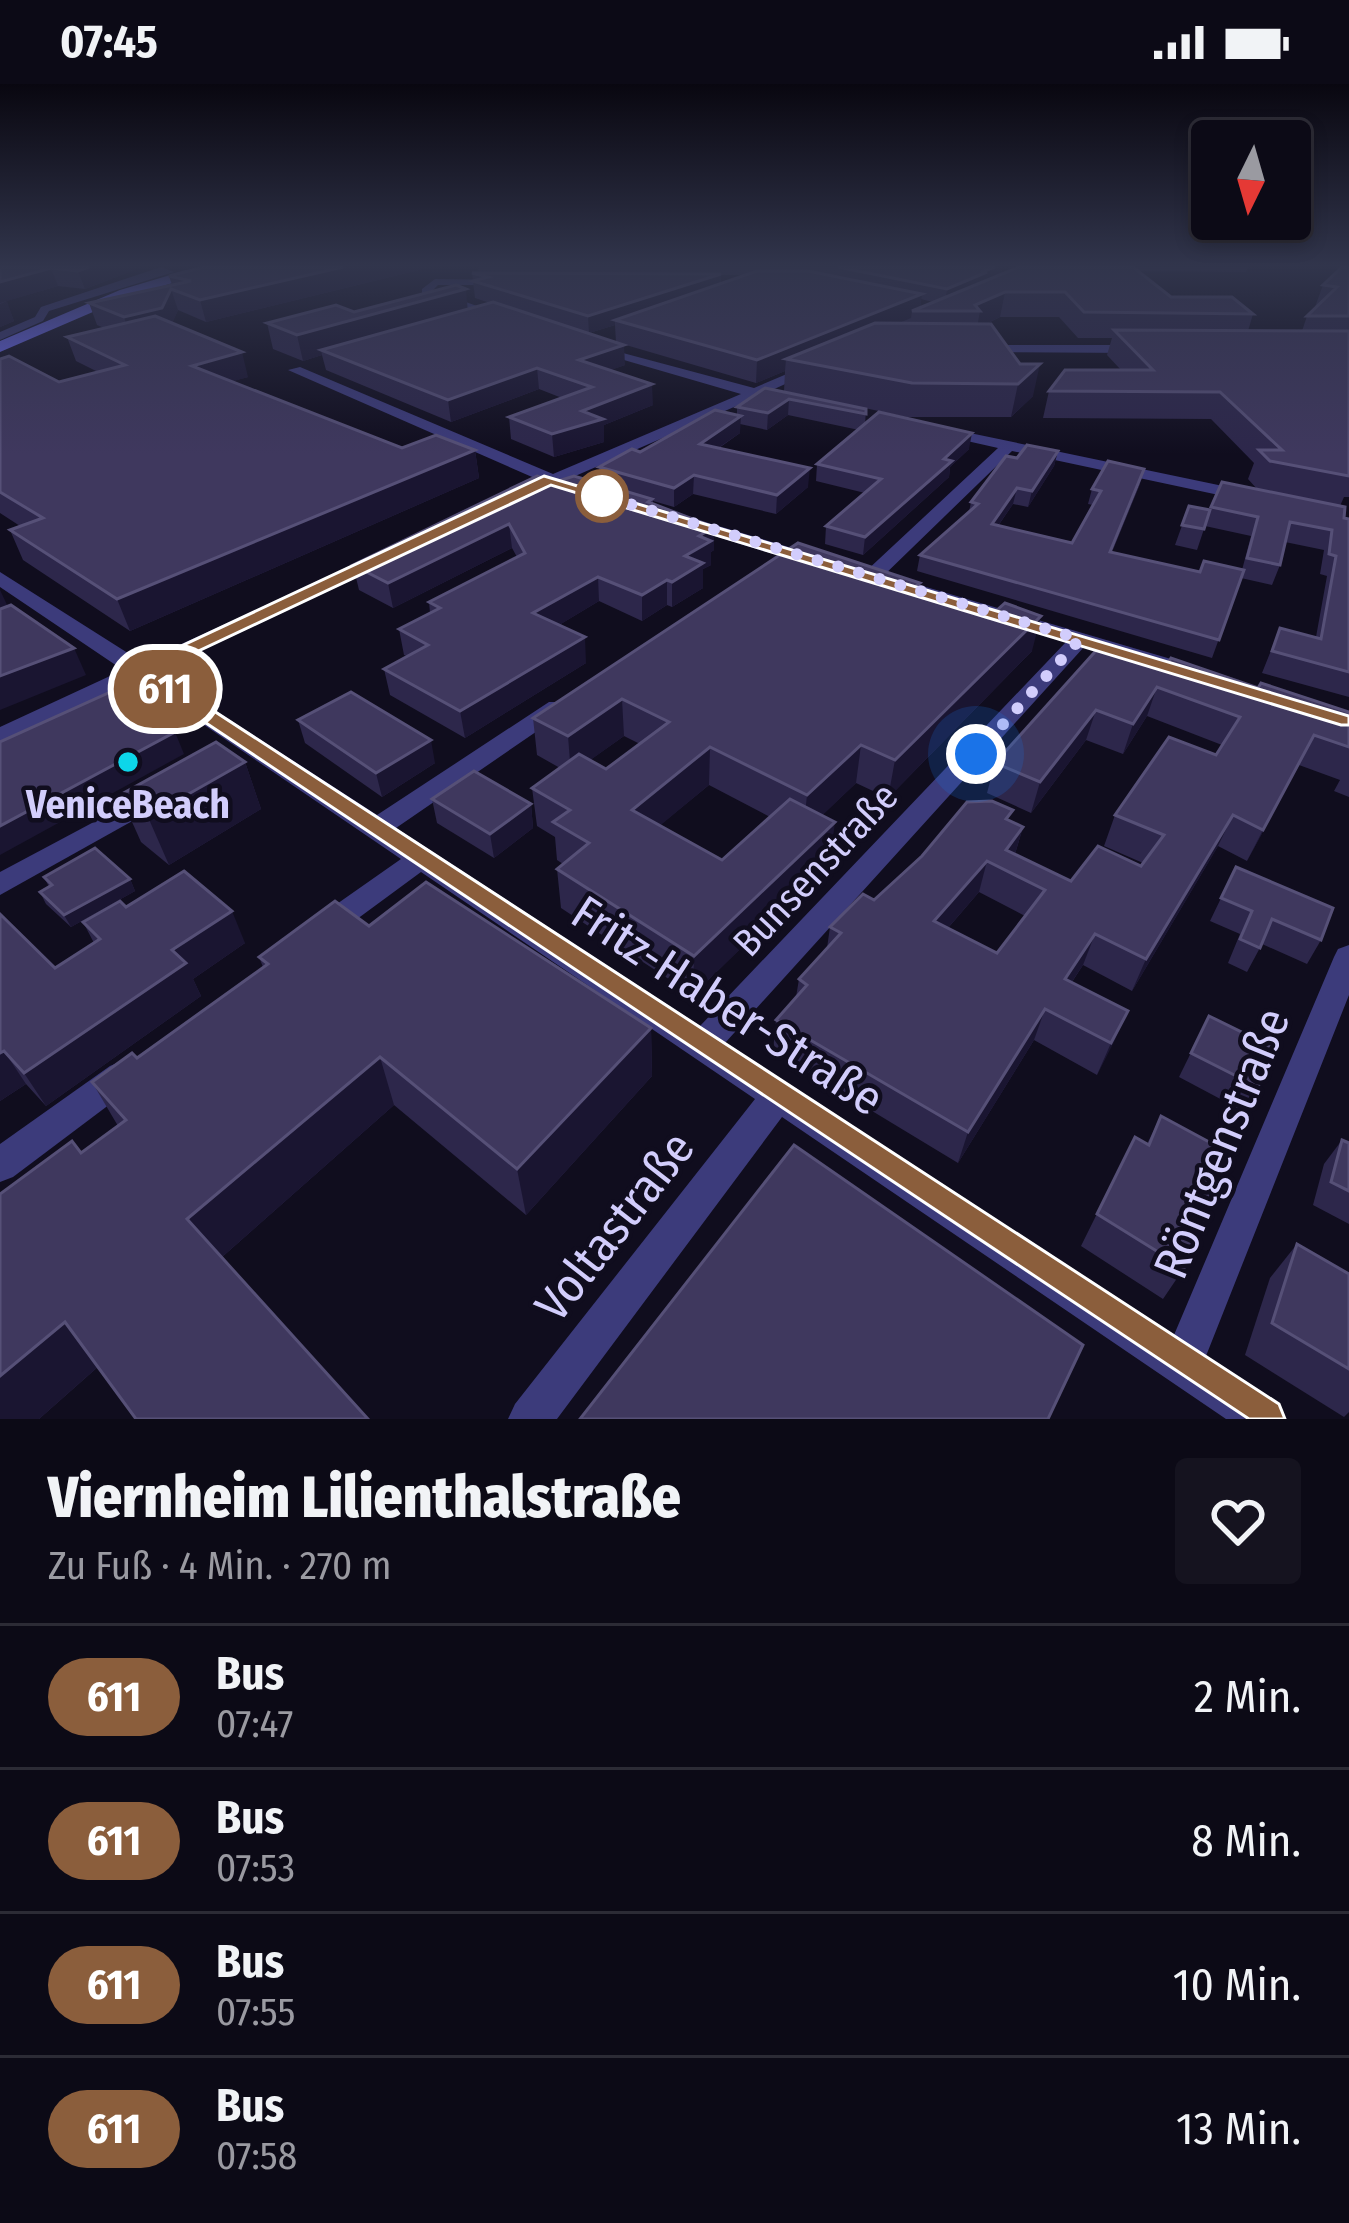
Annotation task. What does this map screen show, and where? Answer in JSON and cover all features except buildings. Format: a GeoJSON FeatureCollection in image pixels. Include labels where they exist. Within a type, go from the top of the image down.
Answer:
{"type":"FeatureCollection","features":[{"type":"Feature","properties":{"kind":"main road"},"geometry":{"type":"LineString","coordinates":[[0,347],[42,329]]}},
{"type":"Feature","properties":{"kind":"street"},"geometry":{"type":"LineString","coordinates":[[605,337],[584,344],[753,393],[813,404]]}},
{"type":"Feature","properties":{"kind":"street"},"geometry":{"type":"LineString","coordinates":[[955,349],[1144,349]]}},
{"type":"Feature","properties":{"kind":"street"},"geometry":{"type":"LineString","coordinates":[[508,499],[829,362]]}},
{"type":"Feature","properties":{"kind":"street"},"geometry":{"type":"LineString","coordinates":[[317,364],[295,370],[549,480],[578,488]]}},
{"type":"Feature","properties":{"kind":"street"},"geometry":{"type":"LineString","coordinates":[[921,427],[1268,501]]}},
{"type":"Feature","properties":{"kind":"street"},"geometry":{"type":"LineString","coordinates":[[850,571],[1008,446]]}},
{"type":"Feature","properties":{"kind":"street"},"geometry":{"type":"LineString","coordinates":[[662,514],[779,559],[850,571],[1226,683]]}},
{"type":"Feature","properties":{"kind":"street"},"geometry":{"type":"LineString","coordinates":[[0,736],[403,548]]}},
{"type":"Feature","properties":{"kind":"street","name":"Fritz-Haber-Straße"},"geometry":{"type":"LineString","coordinates":[[0,578],[139,671],[238,750],[375,829],[1264,1419]]}},
{"type":"Feature","properties":{"kind":"street"},"geometry":{"type":"LineString","coordinates":[[16,623],[48,610]]}},
{"type":"Feature","properties":{"kind":"street","name":"Bunsenstraße"},"geometry":{"type":"LineString","coordinates":[[703,1045],[1080,639]]}},
{"type":"Feature","properties":{"kind":"street"},"geometry":{"type":"LineString","coordinates":[[375,829],[580,692]]}},
{"type":"Feature","properties":{"kind":"street"},"geometry":{"type":"LineString","coordinates":[[0,885],[186,779]]}},
{"type":"Feature","properties":{"kind":"street"},"geometry":{"type":"LineString","coordinates":[[305,942],[419,859]]}},
{"type":"Feature","properties":{"kind":"street","name":"Röntgenstraße"},"geometry":{"type":"LineString","coordinates":[[1183,1365],[1349,957]]}},
{"type":"Feature","properties":{"kind":"street"},"geometry":{"type":"LineString","coordinates":[[0,1165],[153,1054]]}},
{"type":"Feature","properties":{"kind":"street","name":"Voltastraße"},"geometry":{"type":"LineString","coordinates":[[530,1419],[779,1096]]}},
{"type":"Feature","properties":{"kind":"bus line","name":"611"},"geometry":{"type":"LineString","coordinates":[[1264,1419],[139,671],[549,480],[1349,721]]}},
{"type":"Feature","properties":{"kind":"place","name":"VeniceBeach"},"geometry":{"type":"Point","coordinates":[128,762]}},
{"type":"Feature","properties":{"kind":"route"},"geometry":{"type":"LineString","coordinates":[[602,496],[596,494],[1080,639],[976,754]]}}]}
